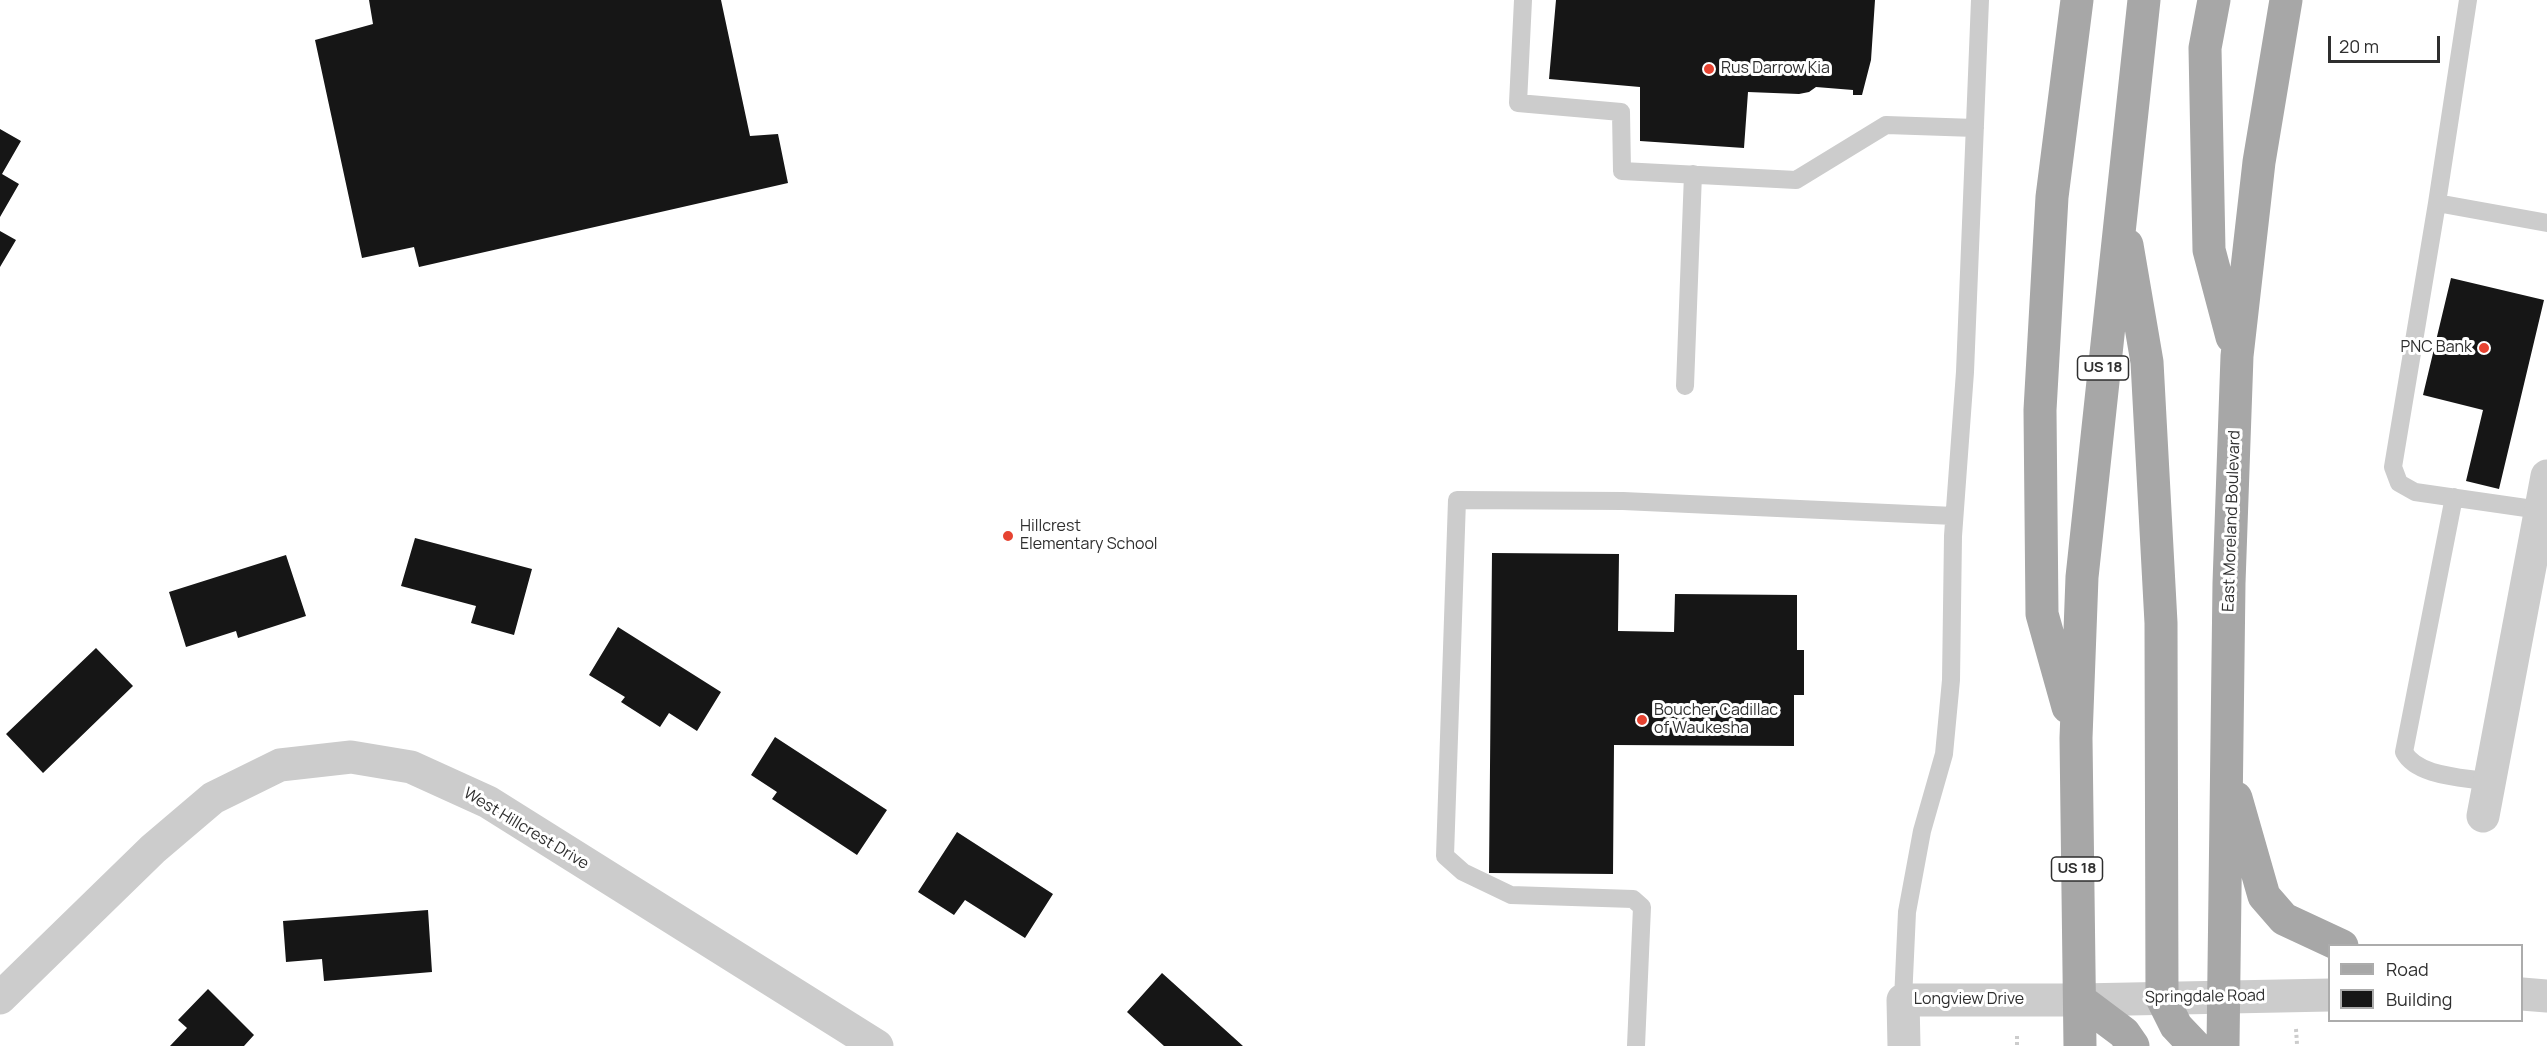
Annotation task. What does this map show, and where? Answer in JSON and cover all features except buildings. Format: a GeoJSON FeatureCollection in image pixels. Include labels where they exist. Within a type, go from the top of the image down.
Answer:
{"type":"FeatureCollection","features":[{"type":"Feature","properties":{"kind":"main road"},"geometry":{"type":"LineString","coordinates":[[2076,738],[2042,614],[2040,410],[2052,197],[2077,0]]}},
{"type":"Feature","properties":{"kind":"main road","name":"US 18"},"geometry":{"type":"LineString","coordinates":[[2080,1046],[2076,738],[2082,577],[2144,0]]}},
{"type":"Feature","properties":{"kind":"main road"},"geometry":{"type":"LineString","coordinates":[[2214,0],[2205,48],[2209,250],[2238,356]]}},
{"type":"Feature","properties":{"kind":"main road","name":"East Moreland Boulevard"},"geometry":{"type":"LineString","coordinates":[[2223,1046],[2229,582],[2238,356],[2259,162],[2286,0]]}},
{"type":"Feature","properties":{"kind":"main road"},"geometry":{"type":"LineString","coordinates":[[2121,205],[2147,362],[2160,588],[2162,998],[2176,1026],[2195,1046]]}},
{"type":"Feature","properties":{"kind":"main road"},"geometry":{"type":"LineString","coordinates":[[2228,767],[2264,896],[2284,919],[2340,944]]}},
{"type":"Feature","properties":{"kind":"main road"},"geometry":{"type":"LineString","coordinates":[[2080,1000],[2124,1033],[2133,1046]]}},
{"type":"Feature","properties":{"kind":"street"},"geometry":{"type":"LineString","coordinates":[[2483,816],[2547,476]]}},
{"type":"Feature","properties":{"kind":"street","name":"West Hillcrest Drive"},"geometry":{"type":"LineString","coordinates":[[0,998],[153,849],[213,798],[280,765],[351,757],[411,767],[488,802],[877,1046]]}},
{"type":"Feature","properties":{"kind":"street","name":"Springdale Road"},"geometry":{"type":"LineString","coordinates":[[2080,1000],[2328,994]]}},
{"type":"Feature","properties":{"kind":"street"},"geometry":{"type":"LineString","coordinates":[[2523,994],[2547,996]]}},
{"type":"Feature","properties":{"kind":"street","name":"Longview Drive"},"geometry":{"type":"LineString","coordinates":[[1904,1046],[1903,1000],[2080,1000]]}},
{"type":"Feature","properties":{"kind":"lane"},"geometry":{"type":"LineString","coordinates":[[1523,0],[1518,103],[1621,112],[1622,171],[1796,180],[1886,125],[1976,128]]}},
{"type":"Feature","properties":{"kind":"lane"},"geometry":{"type":"LineString","coordinates":[[1903,1000],[1907,912],[1922,831],[1944,754],[1951,680],[1954,516],[1965,372],[1980,0]]}},
{"type":"Feature","properties":{"kind":"lane"},"geometry":{"type":"LineString","coordinates":[[2468,0],[2393,467],[2400,483],[2415,492],[2541,510]]}},
{"type":"Feature","properties":{"kind":"lane"},"geometry":{"type":"LineString","coordinates":[[1685,386],[1693,174]]}},
{"type":"Feature","properties":{"kind":"lane"},"geometry":{"type":"LineString","coordinates":[[2437,203],[2547,223]]}},
{"type":"Feature","properties":{"kind":"lane"},"geometry":{"type":"LineString","coordinates":[[2454,497],[2404,752],[2409,762],[2422,770],[2490,782]]}},
{"type":"Feature","properties":{"kind":"lane"},"geometry":{"type":"LineString","coordinates":[[1636,1046],[1642,907],[1633,900],[1511,894],[1464,872],[1445,856],[1458,500],[1623,501],[1954,516]]}},
{"type":"Feature","properties":{"kind":"place","name":"Rus Darrow Kia"},"geometry":{"type":"Point","coordinates":[1709,69]}},
{"type":"Feature","properties":{"kind":"place","name":"PNC Bank"},"geometry":{"type":"Point","coordinates":[2484,348]}},
{"type":"Feature","properties":{"kind":"place","name":"Hillcrest Elementary School"},"geometry":{"type":"Point","coordinates":[1008,536]}},
{"type":"Feature","properties":{"kind":"place","name":"Boucher Cadillac of Waukesha"},"geometry":{"type":"Point","coordinates":[1642,720]}}]}
